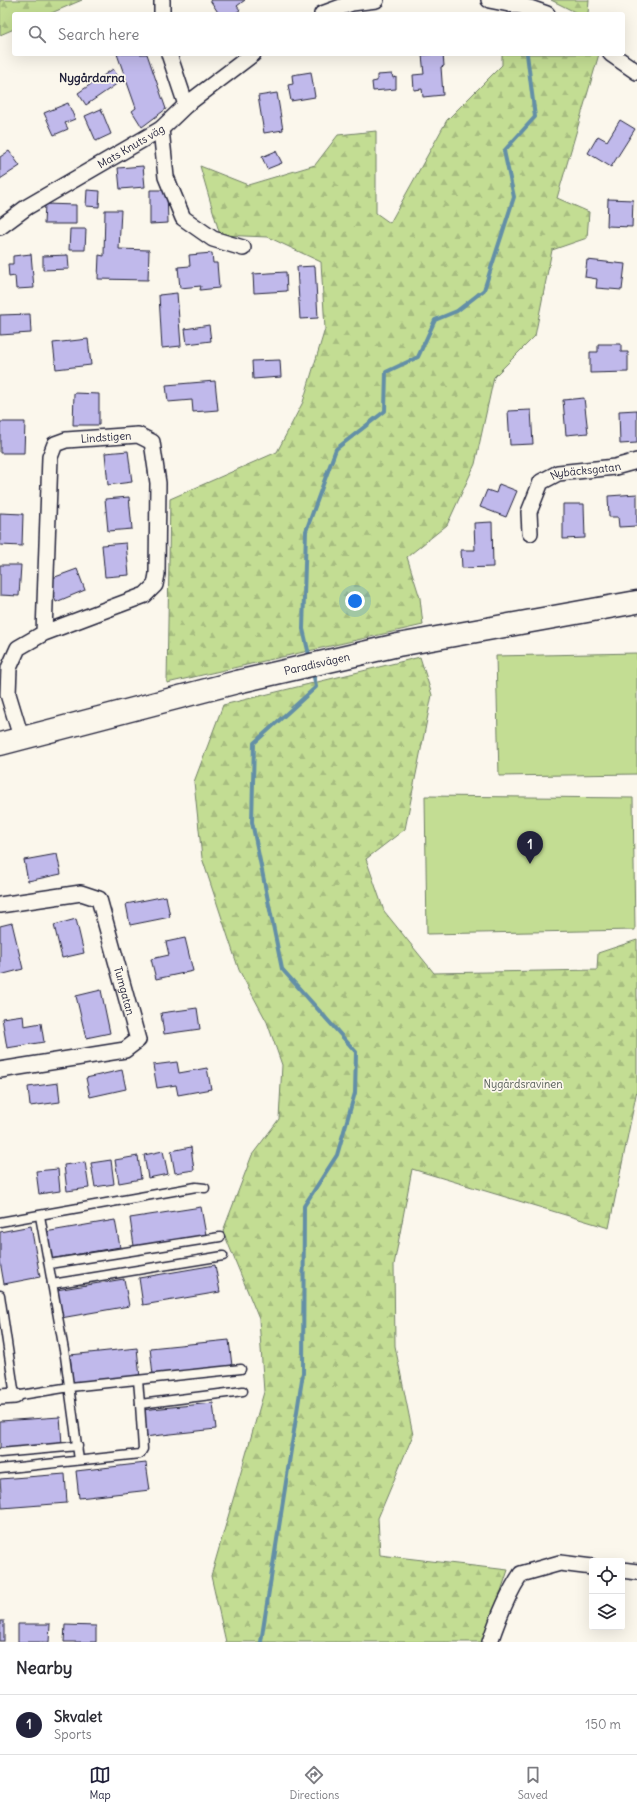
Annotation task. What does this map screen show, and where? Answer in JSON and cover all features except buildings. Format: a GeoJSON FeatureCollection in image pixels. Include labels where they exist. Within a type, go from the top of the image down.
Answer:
{"type":"FeatureCollection","features":[{"type":"Feature","properties":{"kind":"street"},"geometry":{"type":"LineString","coordinates":[[162,0],[162,12]]}},
{"type":"Feature","properties":{"kind":"street"},"geometry":{"type":"LineString","coordinates":[[327,12],[352,3],[376,0]]}},
{"type":"Feature","properties":{"kind":"street"},"geometry":{"type":"LineString","coordinates":[[488,0],[530,8],[541,12]]}},
{"type":"Feature","properties":{"kind":"street"},"geometry":{"type":"LineString","coordinates":[[171,56],[186,105]]}},
{"type":"Feature","properties":{"kind":"street","name":"Mats Knuts väg"},"geometry":{"type":"LineString","coordinates":[[0,227],[27,207],[161,129],[186,105],[250,56]]}},
{"type":"Feature","properties":{"kind":"street"},"geometry":{"type":"LineString","coordinates":[[614,56],[637,72]]}},
{"type":"Feature","properties":{"kind":"street"},"geometry":{"type":"LineString","coordinates":[[161,129],[166,177],[183,218],[213,239],[243,248]]}},
{"type":"Feature","properties":{"kind":"street","name":"Lindstigen"},"geometry":{"type":"LineString","coordinates":[[21,737],[8,694],[9,668],[18,648],[44,633],[145,595],[155,585],[157,574],[158,483],[152,442],[138,435],[66,440],[55,444],[50,457],[44,633]]}},
{"type":"Feature","properties":{"kind":"street","name":"Nybäcksgatan"},"geometry":{"type":"LineString","coordinates":[[530,533],[529,512],[541,482],[558,473],[615,467],[637,461]]}},
{"type":"Feature","properties":{"kind":"street","name":"Paradisvägen"},"geometry":{"type":"LineString","coordinates":[[0,744],[21,737],[237,682],[398,645],[637,602]]}},
{"type":"Feature","properties":{"kind":"street","name":"Tumgatan"},"geometry":{"type":"LineString","coordinates":[[0,905],[80,894],[99,899],[138,1040],[125,1050],[0,1070]]}},
{"type":"Feature","properties":{"kind":"street"},"geometry":{"type":"LineString","coordinates":[[0,1397],[15,1396]]}},
{"type":"Feature","properties":{"kind":"street"},"geometry":{"type":"LineString","coordinates":[[490,1642],[507,1600],[521,1574],[560,1563],[589,1567]]}},
{"type":"Feature","properties":{"kind":"street"},"geometry":{"type":"LineString","coordinates":[[625,1570],[637,1572]]}},
{"type":"Feature","properties":{"kind":"lane"},"geometry":{"type":"LineString","coordinates":[[0,1222],[196,1187],[205,1188]]}},
{"type":"Feature","properties":{"kind":"lane"},"geometry":{"type":"LineString","coordinates":[[40,1216],[70,1387],[79,1460]]}},
{"type":"Feature","properties":{"kind":"lane"},"geometry":{"type":"LineString","coordinates":[[49,1264],[220,1237]]}},
{"type":"Feature","properties":{"kind":"lane"},"geometry":{"type":"LineString","coordinates":[[52,1284],[223,1256]]}},
{"type":"Feature","properties":{"kind":"lane"},"geometry":{"type":"LineString","coordinates":[[0,1295],[15,1396],[70,1387],[241,1369]]}},
{"type":"Feature","properties":{"kind":"lane"},"geometry":{"type":"LineString","coordinates":[[0,1469],[140,1454],[143,1449],[138,1380]]}},
{"type":"Feature","properties":{"kind":"lane"},"geometry":{"type":"LineString","coordinates":[[140,1404],[243,1391]]}},
{"type":"Feature","properties":{"kind":"lane"},"geometry":{"type":"LineString","coordinates":[[0,1453],[78,1446]]}},
{"type":"Feature","properties":{"kind":"green space"},"geometry":{"type":"Polygon","coordinates":[[[0,0],[82,0],[54,12],[12,12],[12,30],[0,35],[0,0]]]}},
{"type":"Feature","properties":{"kind":"green space"},"geometry":{"type":"Polygon","coordinates":[[[551,0],[589,0],[588,12],[575,12],[551,0]]]}},
{"type":"Feature","properties":{"kind":"green space"},"geometry":{"type":"Polygon","coordinates":[[[502,56],[598,56],[557,198],[589,212],[587,238],[552,250],[535,336],[494,377],[475,464],[447,525],[407,557],[420,598],[423,625],[167,683],[170,499],[277,452],[303,402],[325,329],[321,262],[268,237],[220,235],[200,166],[248,185],[315,165],[338,135],[376,131],[376,213],[390,223],[447,120],[502,65],[502,56]]]}},
{"type":"Feature","properties":{"kind":"green space"},"geometry":{"type":"Polygon","coordinates":[[[637,653],[637,774],[499,776],[496,656],[637,653]]]}},
{"type":"Feature","properties":{"kind":"green space","name":"Nygårdsravinen"},"geometry":{"type":"Polygon","coordinates":[[[420,657],[432,695],[405,829],[366,859],[384,911],[434,973],[597,970],[598,953],[637,940],[637,1090],[609,1228],[412,1169],[394,1265],[395,1346],[413,1435],[378,1518],[380,1555],[508,1570],[484,1642],[226,1642],[211,1576],[264,1392],[259,1319],[223,1231],[252,1155],[279,1119],[282,1065],[267,1022],[239,970],[202,858],[194,782],[223,705],[420,657]]]}},
{"type":"Feature","properties":{"kind":"green space"},"geometry":{"type":"Polygon","coordinates":[[[425,796],[633,798],[635,930],[427,934],[425,796]]]}},
{"type":"Feature","properties":{"kind":"waterway"},"geometry":{"type":"LineString","coordinates":[[310,659],[303,629],[306,531],[336,449],[385,411],[386,372],[418,357],[435,320],[457,311],[484,290],[514,197],[504,151],[535,117],[527,56]]}},
{"type":"Feature","properties":{"kind":"waterway"},"geometry":{"type":"LineString","coordinates":[[261,1642],[303,1373],[304,1206],[337,1155],[355,1093],[356,1052],[282,969],[252,822],[254,743],[316,687],[313,672]]}},
{"type":"Feature","properties":{"kind":"place","name":"Skvalet"},"geometry":{"type":"Point","coordinates":[530,864]}},
{"type":"Feature","properties":{"kind":"district","name":"Nygårdarna"},"geometry":{"type":"Point","coordinates":[92,78]}}]}
